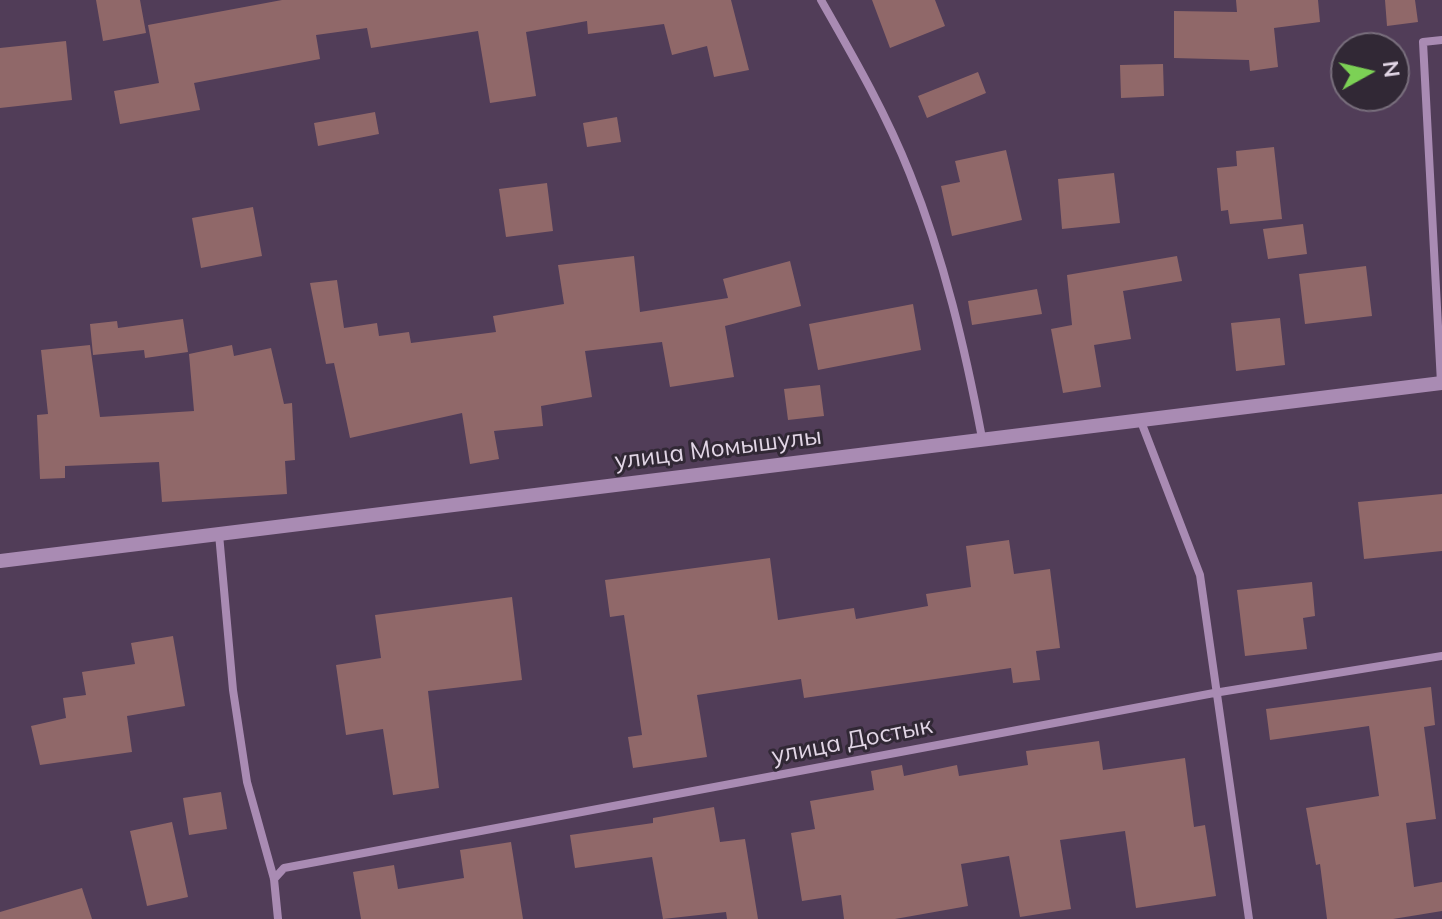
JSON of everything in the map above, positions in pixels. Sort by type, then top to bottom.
[{"type":"street","points":[[821,0],[866,80],[914,184],[937,248],[964,344],[982,438]]},
{"type":"street","points":[[1442,40],[1423,42],[1442,383]]},
{"type":"street","name":"улица Момышулы","points":[[0,561],[1442,383]]},
{"type":"street","points":[[1140,419],[1200,575],[1214,693],[1249,919]]},
{"type":"street","points":[[219,534],[233,690],[247,782],[274,879],[278,919]]},
{"type":"street","name":"улица Достык","points":[[274,879],[284,868],[1214,693],[1442,656]]},
{"type":"building","points":[[96,0],[140,0],[146,33],[103,41]]},
{"type":"building","points":[[282,0],[731,0],[749,70],[714,77],[707,46],[672,55],[664,24],[588,34],[587,21],[526,32],[536,96],[490,103],[478,31],[371,48],[367,28],[316,35],[320,59],[194,83],[200,110],[120,124],[114,91],[159,83],[148,25]]},
{"type":"building","points":[[872,0],[935,0],[945,26],[890,48]]},
{"type":"building","points":[[1236,0],[1318,0],[1320,22],[1274,28],[1278,67],[1250,71],[1249,60],[1174,58],[1174,11],[1237,12]]},
{"type":"building","points":[[1385,0],[1415,0],[1418,22],[1387,26]]},
{"type":"building","points":[[66,41],[72,100],[0,108],[0,48]]},
{"type":"building","points":[[1163,64],[1164,96],[1121,98],[1120,65]]},
{"type":"building","points":[[978,72],[986,93],[927,118],[918,96]]},
{"type":"building","points":[[375,112],[379,134],[318,146],[314,123]]},
{"type":"building","points":[[617,117],[621,142],[587,147],[583,123]]},
{"type":"building","points":[[1274,147],[1282,219],[1230,224],[1228,210],[1221,211],[1217,168],[1237,166],[1236,151]]},
{"type":"building","points":[[1006,150],[1022,220],[952,236],[941,186],[960,182],[955,161]]},
{"type":"building","points":[[1114,173],[1120,223],[1062,229],[1058,179]]},
{"type":"building","points":[[547,183],[553,231],[506,237],[499,189]]},
{"type":"building","points":[[253,207],[262,256],[201,268],[192,218]]},
{"type":"building","points":[[1303,224],[1307,254],[1268,259],[1263,229]]},
{"type":"building","points":[[634,256],[640,312],[728,298],[723,279],[790,261],[801,306],[725,326],[734,377],[670,387],[662,342],[585,351],[592,397],[541,406],[543,426],[494,431],[499,459],[470,464],[462,413],[350,438],[334,363],[326,364],[310,283],[337,280],[344,328],[377,323],[379,336],[409,332],[411,343],[496,332],[493,316],[564,304],[558,265]]},
{"type":"building","points":[[1177,256],[1182,281],[1123,291],[1131,339],[1094,345],[1101,387],[1063,393],[1051,329],[1072,325],[1067,275]]},
{"type":"building","points":[[1366,266],[1372,316],[1305,324],[1299,274]]},
{"type":"building","points":[[1037,289],[1042,314],[972,325],[968,301]]},
{"type":"building","points":[[913,304],[921,350],[818,370],[809,324]]},
{"type":"building","points":[[1280,318],[1285,365],[1236,371],[1231,323]]},
{"type":"building","points":[[183,319],[188,352],[145,358],[144,350],[93,355],[90,324],[117,321],[118,328]]},
{"type":"building","points":[[90,345],[100,417],[194,411],[189,354],[232,345],[234,356],[271,348],[284,404],[292,403],[295,460],[285,461],[287,494],[162,502],[159,462],[65,466],[65,478],[40,479],[37,415],[48,414],[41,350]]},
{"type":"building","points":[[820,385],[824,416],[788,420],[784,389]]},
{"type":"building","points":[[1442,494],[1442,551],[1364,559],[1358,502]]},
{"type":"building","points":[[1009,540],[1014,574],[1050,569],[1060,648],[1036,651],[1040,680],[1013,683],[1011,668],[804,698],[801,679],[697,695],[707,757],[633,768],[628,737],[642,735],[624,615],[610,617],[605,580],[770,558],[778,620],[854,608],[856,619],[928,606],[926,594],[971,587],[966,546]]},
{"type":"building","points":[[1312,582],[1315,616],[1303,618],[1307,649],[1245,656],[1237,590]]},
{"type":"building","points":[[512,597],[522,680],[428,691],[439,788],[393,795],[383,729],[346,735],[336,665],[381,658],[375,615]]},
{"type":"building","points":[[173,636],[185,706],[127,716],[132,752],[40,765],[31,726],[66,718],[63,698],[86,695],[82,672],[135,664],[131,643]]},
{"type":"building","points":[[1431,687],[1435,725],[1424,727],[1436,819],[1406,823],[1414,887],[1442,882],[1442,911],[1393,919],[1327,919],[1320,864],[1316,865],[1306,808],[1379,796],[1369,726],[1270,740],[1266,709]]},
{"type":"building","points":[[1099,741],[1103,770],[1185,758],[1194,827],[1205,825],[1216,896],[1136,908],[1125,831],[1060,840],[1071,909],[1020,917],[1009,856],[961,864],[968,906],[895,919],[844,919],[841,895],[802,901],[791,833],[815,829],[810,801],[874,790],[871,771],[902,765],[904,776],[957,765],[959,776],[1028,765],[1026,751]]},
{"type":"building","points":[[221,792],[227,829],[189,835],[183,798]]},
{"type":"building","points":[[714,807],[720,842],[745,839],[758,919],[727,919],[726,912],[663,919],[652,857],[575,868],[570,835],[653,823],[653,818]]},
{"type":"building","points":[[172,822],[188,897],[147,906],[130,831]]},
{"type":"building","points":[[511,842],[523,919],[361,919],[353,872],[394,865],[398,889],[464,878],[460,850]]},
{"type":"building","points":[[82,888],[92,919],[0,919],[0,912]]}]
